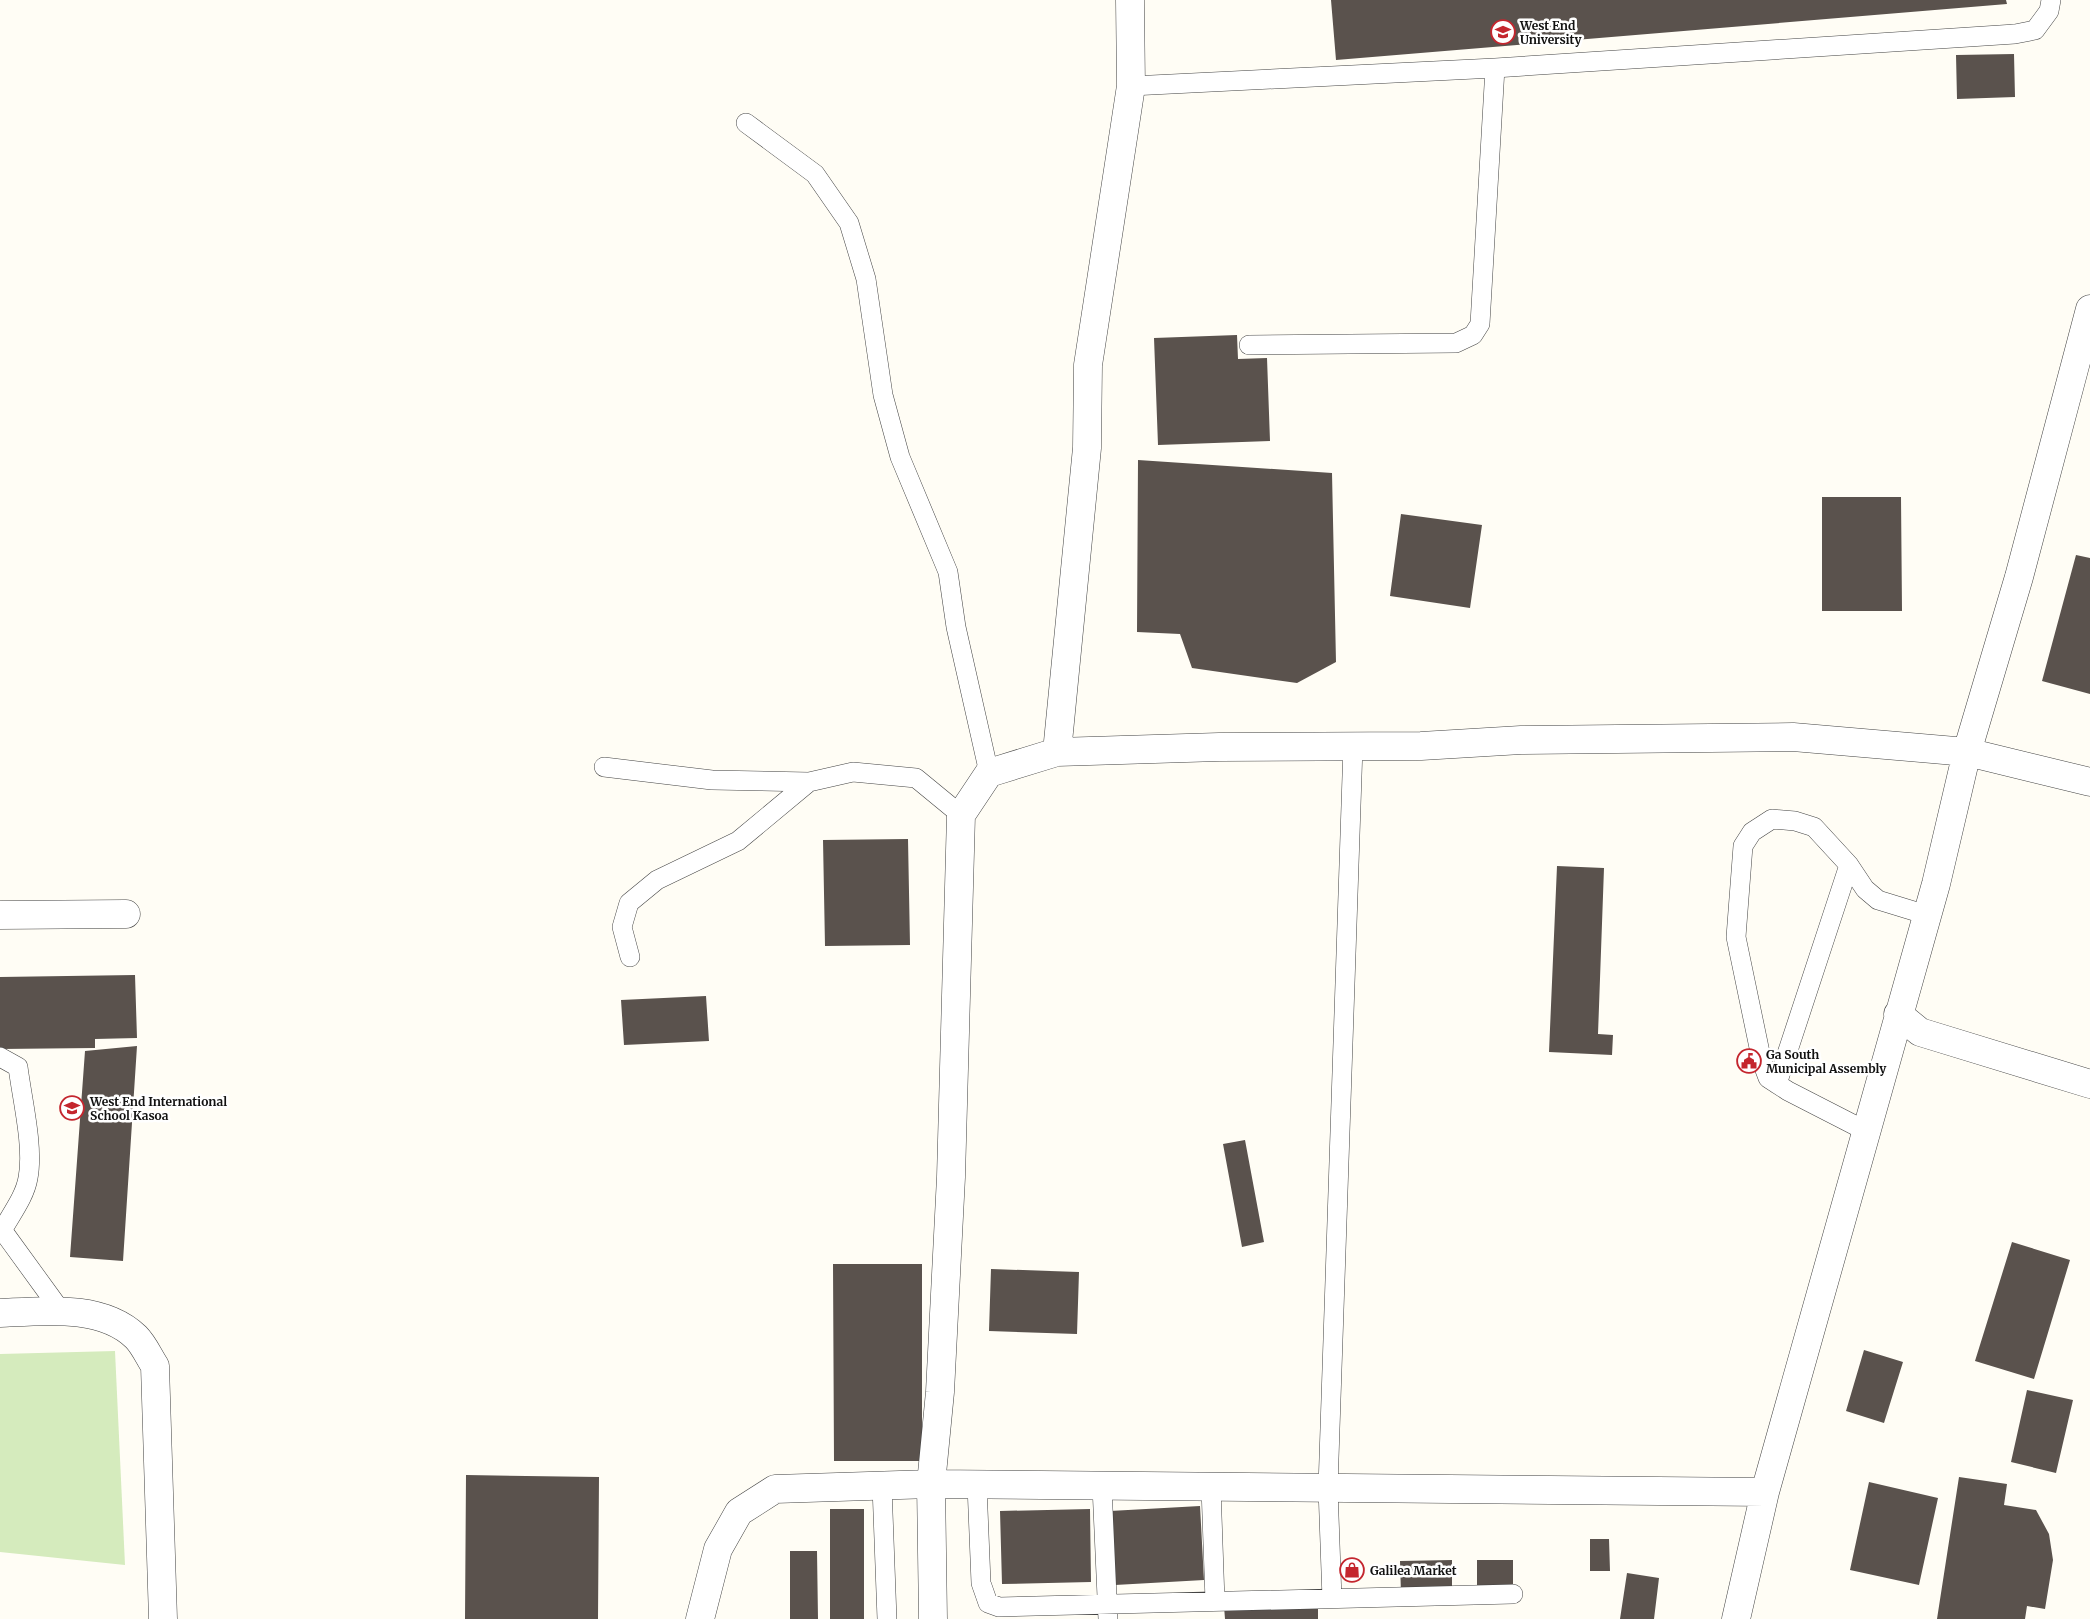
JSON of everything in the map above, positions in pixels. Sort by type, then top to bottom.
[{"type":"street","points":[[1057,752],[1087,448],[1088,365],[1131,86],[1130,0]]},
{"type":"street","points":[[1736,1619],[1765,1492],[1927,915],[1967,752],[2019,577],[2090,309]]},
{"type":"street","points":[[932,1619],[931,1484],[940,1392],[951,1177],[961,815],[989,773],[1057,752],[1421,746],[1521,740],[1793,737],[1967,752],[2090,782]]},
{"type":"street","points":[[0,915],[126,914]]},
{"type":"street","points":[[1898,1014],[1920,1032],[2090,1084]]},
{"type":"street","points":[[0,1313],[61,1311],[112,1320],[137,1338],[155,1366],[163,1619]]},
{"type":"street","points":[[700,1619],[718,1549],[739,1512],[774,1490],[931,1484],[1765,1492]]},
{"type":"lane","points":[[1131,86],[1495,68],[2015,34],[2035,30],[2049,11],[2051,0]]},
{"type":"lane","points":[[1249,345],[1456,343],[1473,335],[1480,324],[1495,68]]},
{"type":"lane","points":[[746,122],[815,174],[849,222],[866,280],[883,395],[900,457],[948,572],[956,627],[989,773]]},
{"type":"lane","points":[[1332,1599],[1328,1488],[1353,746]]},
{"type":"lane","points":[[604,767],[712,780],[809,782],[853,772],[916,778],[961,815]]},
{"type":"lane","points":[[630,957],[622,928],[629,904],[657,880],[738,841],[809,782]]},
{"type":"lane","points":[[1866,1130],[1768,1078],[1762,1062],[1736,937],[1742,846],[1752,832],[1772,819],[1795,821],[1814,827],[1849,865],[1865,889],[1878,900],[1927,915]]},
{"type":"lane","points":[[1777,1084],[1849,865]]},
{"type":"lane","points":[[0,1057],[18,1067],[30,1157],[28,1178],[22,1195],[2,1228],[61,1311]]},
{"type":"lane","points":[[976,1485],[982,1583],[988,1603],[999,1607],[1107,1612],[1216,1601],[1513,1594]]},
{"type":"lane","points":[[882,1486],[887,1619]]},
{"type":"lane","points":[[1102,1486],[1107,1612]]},
{"type":"lane","points":[[1211,1487],[1216,1601]]},
{"type":"green space","points":[[115,1351],[125,1565],[0,1552],[0,1354]]},
{"type":"building","name":"West End University","points":[[1331,0],[2006,0],[2007,4],[1336,60]]},
{"type":"building","points":[[2014,54],[2015,97],[1957,99],[1956,55]]},
{"type":"building","points":[[1237,335],[1238,359],[1267,358],[1270,441],[1158,445],[1154,338]]},
{"type":"building","points":[[1138,460],[1332,473],[1336,662],[1297,683],[1192,668],[1180,634],[1137,632]]},
{"type":"building","points":[[1822,497],[1901,497],[1902,611],[1822,611]]},
{"type":"building","points":[[1401,514],[1482,525],[1470,608],[1390,596]]},
{"type":"building","points":[[2076,555],[2090,558],[2090,694],[2042,681]]},
{"type":"building","points":[[908,839],[910,945],[825,946],[823,840]]},
{"type":"building","points":[[1557,866],[1604,868],[1598,1034],[1613,1035],[1612,1055],[1549,1052]]},
{"type":"building","points":[[135,975],[137,1038],[95,1039],[95,1048],[0,1049],[0,977]]},
{"type":"building","points":[[706,996],[709,1041],[624,1045],[621,1000]]},
{"type":"building","points":[[137,1046],[123,1261],[70,1257],[85,1051]]},
{"type":"building","points":[[1245,1140],[1264,1242],[1242,1247],[1223,1144]]},
{"type":"building","points":[[2012,1242],[2070,1260],[2034,1379],[1975,1361]]},
{"type":"building","points":[[833,1264],[922,1264],[922,1461],[834,1461]]},
{"type":"building","points":[[991,1269],[1079,1272],[1077,1334],[989,1331]]},
{"type":"building","points":[[1864,1350],[1903,1362],[1884,1423],[1846,1411]]},
{"type":"building","points":[[2027,1390],[2073,1400],[2056,1473],[2011,1462]]},
{"type":"building","points":[[466,1475],[599,1477],[598,1619],[465,1619]]},
{"type":"building","points":[[1959,1477],[2007,1484],[2004,1505],[2036,1510],[2049,1534],[2053,1560],[2045,1609],[2027,1606],[2025,1619],[1937,1619]]},
{"type":"building","points":[[1869,1482],[1938,1498],[1919,1585],[1850,1570]]},
{"type":"building","points":[[1200,1506],[1204,1580],[1115,1585],[1110,1511]]},
{"type":"building","points":[[830,1509],[864,1509],[864,1619],[830,1619]]},
{"type":"building","points":[[1090,1509],[1091,1582],[1002,1584],[1000,1511]]},
{"type":"building","points":[[1590,1539],[1609,1539],[1610,1571],[1590,1571]]},
{"type":"building","points":[[790,1551],[817,1551],[818,1619],[790,1619]]},
{"type":"building","points":[[1452,1560],[1452,1594],[1401,1594],[1400,1561]]},
{"type":"building","points":[[1477,1560],[1513,1560],[1513,1585],[1477,1586]]},
{"type":"building","points":[[1627,1573],[1659,1578],[1654,1619],[1620,1619]]},
{"type":"building","points":[[1224,1606],[1318,1606],[1318,1619],[1225,1619]]},
{"type":"place","name":"West End University","points":[[1503,32]]},
{"type":"place","name":"Ga South Municipal Assembly","points":[[1749,1061]]},
{"type":"place","name":"West End International School Kasoa","points":[[72,1108]]},
{"type":"place","name":"Galilea Market","points":[[1352,1570]]}]
